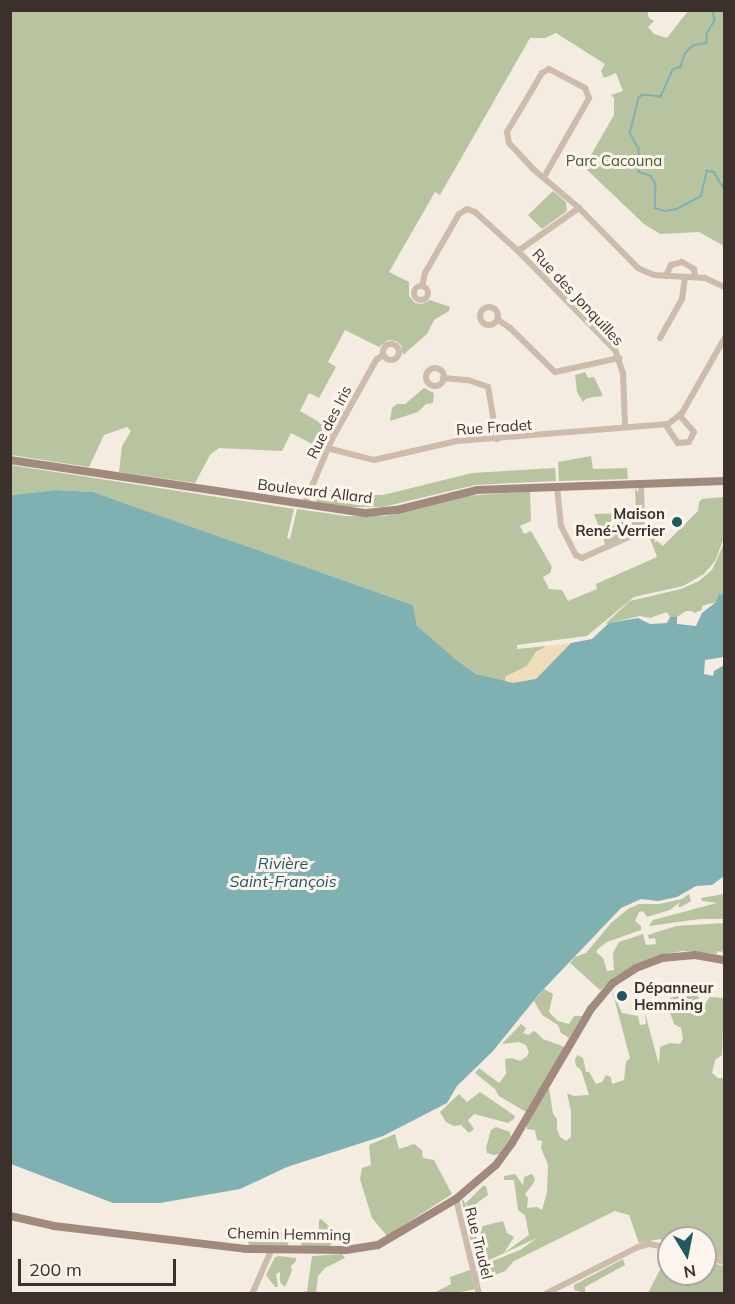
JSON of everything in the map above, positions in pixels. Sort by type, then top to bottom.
[{"type":"street","points":[[544,177],[589,98],[585,88],[552,69],[542,73],[506,135],[511,147],[544,177],[579,208],[635,265],[650,274],[710,279],[724,287]]},
{"type":"street","points":[[518,251],[579,208]]},
{"type":"street","name":"Rue des Jonquilles","points":[[422,286],[424,276],[459,214],[467,209],[475,212],[518,251],[608,342],[619,358],[623,373],[625,426]]},
{"type":"street","points":[[666,276],[670,264],[682,262],[693,269],[695,277]]},
{"type":"street","points":[[660,338],[682,299],[685,277]]},
{"type":"street","points":[[497,319],[510,328],[555,372],[619,358]]},
{"type":"street","points":[[665,424],[676,441],[682,444],[694,437],[693,429],[680,416],[721,350],[724,339]]},
{"type":"street","name":"Rue des Iris","points":[[304,506],[327,448],[374,362],[383,355]]},
{"type":"street","points":[[443,378],[471,380],[489,388],[497,439]]},
{"type":"street","name":"Rue Fradet","points":[[327,448],[374,460],[453,442],[665,424],[680,416]]},
{"type":"street","name":"Boulevard Allard","points":[[10,460],[304,506],[373,513],[397,510],[477,490],[724,481]]},
{"type":"street","points":[[557,486],[561,526],[576,555],[582,558],[642,531],[641,483]]},
{"type":"street","name":"Chemin Hemming","points":[[10,1216],[97,1232],[271,1251],[346,1250],[372,1247],[392,1239],[456,1199],[485,1175],[507,1151],[591,1009],[614,983],[639,966],[662,958],[695,955],[724,960]]},
{"type":"street","name":"Rue Trudel","points":[[456,1199],[479,1293]]},
{"type":"street","points":[[545,1293],[638,1247],[650,1244],[657,1245]]},
{"type":"street","points":[[252,1293],[271,1251]]},
{"type":"green space","name":"Parc Cacouna","points":[[647,10],[649,18],[654,21],[648,27],[654,34],[667,38],[688,11],[724,11],[724,246],[699,232],[660,234],[644,224],[584,167],[614,115],[614,98],[611,95],[623,91],[616,73],[604,78],[601,71],[605,64],[556,33],[545,38],[530,38],[440,195],[435,192],[389,272],[409,282],[409,296],[415,303],[422,304],[430,300],[450,307],[449,311],[434,320],[427,334],[403,355],[401,345],[396,341],[388,340],[379,347],[345,330],[328,362],[336,367],[319,398],[309,393],[300,411],[333,430],[322,449],[291,433],[282,451],[219,448],[210,455],[195,483],[119,472],[122,446],[131,431],[127,427],[104,435],[89,467],[11,455],[10,11]]},
{"type":"green space","points":[[553,191],[566,202],[567,211],[542,229],[528,215]]},
{"type":"green space","points":[[585,372],[588,378],[594,377],[603,396],[587,398],[583,402],[577,392],[575,375]]},
{"type":"green space","points":[[424,388],[434,393],[433,403],[426,404],[418,412],[390,421],[392,408],[397,404],[405,404]]},
{"type":"green space","points":[[591,456],[593,469],[627,468],[628,479],[559,481],[558,462]]},
{"type":"green space","points":[[10,465],[294,509],[287,538],[290,539],[297,509],[346,516],[385,516],[467,496],[530,491],[531,521],[520,526],[524,534],[531,531],[552,567],[550,573],[543,577],[549,589],[562,590],[568,601],[597,589],[596,584],[657,557],[648,534],[655,539],[654,542],[657,541],[663,546],[698,511],[699,502],[702,499],[724,497],[724,538],[715,561],[704,574],[683,586],[634,597],[587,636],[517,645],[517,649],[547,646],[536,652],[527,666],[505,677],[506,682],[476,674],[438,646],[417,626],[413,605],[93,492],[56,490],[11,495]]},
{"type":"green space","points":[[555,468],[556,481],[475,485],[383,507],[347,507],[318,503],[313,496],[316,488],[356,495],[383,495],[472,473]]},
{"type":"green space","points":[[635,488],[639,494],[640,528],[606,546],[594,514],[636,513]]},
{"type":"green space","points":[[724,543],[724,595],[719,593],[716,602],[702,606],[702,610],[694,613],[686,611],[677,617],[670,617],[667,612],[650,618],[640,616],[605,624],[630,601],[681,589],[699,581],[712,570]]},
{"type":"green space","points":[[689,894],[691,901],[681,907],[678,907],[680,902],[670,910],[647,917],[643,911],[639,912],[635,921],[641,926],[641,930],[607,942],[596,952],[603,958],[607,971],[614,970],[613,953],[619,942],[643,934],[646,945],[656,944],[655,938],[649,939],[648,935],[676,926],[724,923],[722,952],[717,951],[717,954],[682,951],[653,957],[629,968],[600,990],[570,963],[575,957],[586,953],[611,923],[628,909],[639,904],[659,904],[682,899]]},
{"type":"green space","points":[[724,894],[724,919],[700,919],[649,926],[653,920],[717,903],[702,901],[701,898]]},
{"type":"green space","points":[[544,989],[553,994],[549,1012],[558,1021],[569,1024],[574,1016],[582,1016],[569,1038],[561,1033],[558,1025],[542,1015],[534,1001]]},
{"type":"green space","points":[[612,990],[622,1013],[638,1016],[640,1025],[646,1024],[645,1013],[659,1065],[660,1047],[670,1043],[680,1044],[683,1039],[681,1028],[674,1024],[667,1004],[670,998],[682,995],[687,990],[697,994],[700,1001],[705,1004],[710,997],[724,998],[722,1055],[715,1060],[712,1073],[718,1078],[724,1078],[724,1259],[717,1257],[717,1226],[657,1226],[657,1240],[639,1243],[629,1215],[615,1211],[514,1261],[505,1271],[479,1281],[477,1272],[480,1266],[520,1250],[537,1238],[476,1266],[463,1199],[465,1204],[483,1186],[486,1186],[488,1195],[477,1205],[479,1228],[481,1231],[483,1226],[503,1221],[507,1233],[514,1237],[504,1253],[529,1235],[525,1215],[518,1210],[514,1180],[504,1180],[504,1176],[515,1174],[523,1185],[524,1177],[532,1174],[535,1179],[525,1194],[528,1198],[527,1208],[537,1207],[542,1210],[547,1192],[548,1165],[541,1148],[542,1141],[537,1140],[535,1130],[527,1129],[527,1125],[549,1088],[553,1114],[557,1119],[557,1129],[560,1137],[566,1141],[571,1137],[571,1111],[567,1093],[574,1096],[589,1095],[581,1070],[576,1066],[577,1055],[583,1058],[586,1072],[589,1072],[596,1084],[602,1082],[606,1075],[611,1077],[612,1084],[624,1080],[626,1062],[630,1058]]},
{"type":"green space","points":[[521,1024],[526,1028],[523,1033],[529,1035],[533,1031],[536,1032],[543,1039],[565,1047],[526,1112],[499,1096],[495,1089],[475,1073],[479,1068],[499,1083],[506,1074],[505,1059],[512,1058],[520,1061],[526,1057],[529,1053],[526,1045],[519,1042],[502,1044]]},
{"type":"green space","points":[[480,1092],[515,1116],[514,1119],[508,1123],[474,1114],[468,1120],[474,1129],[469,1133],[461,1125],[454,1126],[446,1122],[440,1112],[459,1094],[467,1102]]},
{"type":"green space","points":[[496,1127],[510,1132],[511,1137],[499,1154],[494,1155],[487,1153],[486,1148],[491,1130]]},
{"type":"green space","points":[[395,1134],[399,1149],[414,1144],[422,1150],[423,1158],[434,1160],[452,1194],[387,1236],[372,1218],[360,1179],[362,1168],[371,1165],[369,1145]]},
{"type":"green space","points":[[321,1219],[331,1228],[334,1242],[329,1246],[302,1247],[299,1235],[319,1233],[319,1220]]},
{"type":"green space","points":[[257,1228],[287,1233],[288,1246],[249,1246],[247,1236]]},
{"type":"green space","points":[[342,1254],[345,1258],[325,1268],[318,1276],[316,1293],[298,1293],[307,1291],[312,1256]]},
{"type":"green space","points":[[275,1257],[296,1258],[291,1266],[292,1271],[285,1287],[280,1282],[280,1272],[276,1274],[278,1287],[275,1287],[266,1275]]},
{"type":"green space","points":[[623,1259],[625,1265],[585,1287],[585,1293],[574,1290],[574,1285]]},
{"type":"green space","points":[[717,1264],[724,1266],[724,1293],[648,1293],[657,1275],[657,1286],[717,1286]]},
{"type":"green space","points":[[470,1270],[475,1289],[432,1294],[451,1284],[450,1277]]},
{"type":"sand","points":[[571,643],[536,679],[518,684],[506,682],[505,677],[527,666],[536,652],[547,646]]},
{"type":"water","name":"Rivière Saint-François","points":[[56,490],[93,492],[413,605],[417,626],[454,658],[476,674],[513,683],[536,679],[571,643],[592,639],[609,623],[638,618],[650,624],[667,623],[670,617],[677,617],[677,624],[696,626],[702,613],[716,602],[719,593],[724,595],[724,657],[705,660],[704,674],[713,676],[714,671],[724,665],[724,876],[712,885],[696,886],[677,897],[658,901],[641,899],[621,908],[540,993],[493,1051],[457,1086],[447,1103],[383,1136],[287,1167],[240,1189],[160,1203],[113,1203],[11,1164],[11,495]]},
{"type":"waterway","points":[[713,10],[715,21],[707,34],[707,43],[693,46],[685,54],[681,67],[673,70],[661,97],[643,95],[639,98],[630,133],[639,149],[639,172],[651,176],[656,184],[655,208],[665,211],[677,209],[701,196],[707,171],[714,172],[724,188]]},
{"type":"place","name":"Maison René-Verrier","points":[[677,522]]},
{"type":"place","name":"Dépanneur Hemming","points":[[622,996]]}]
